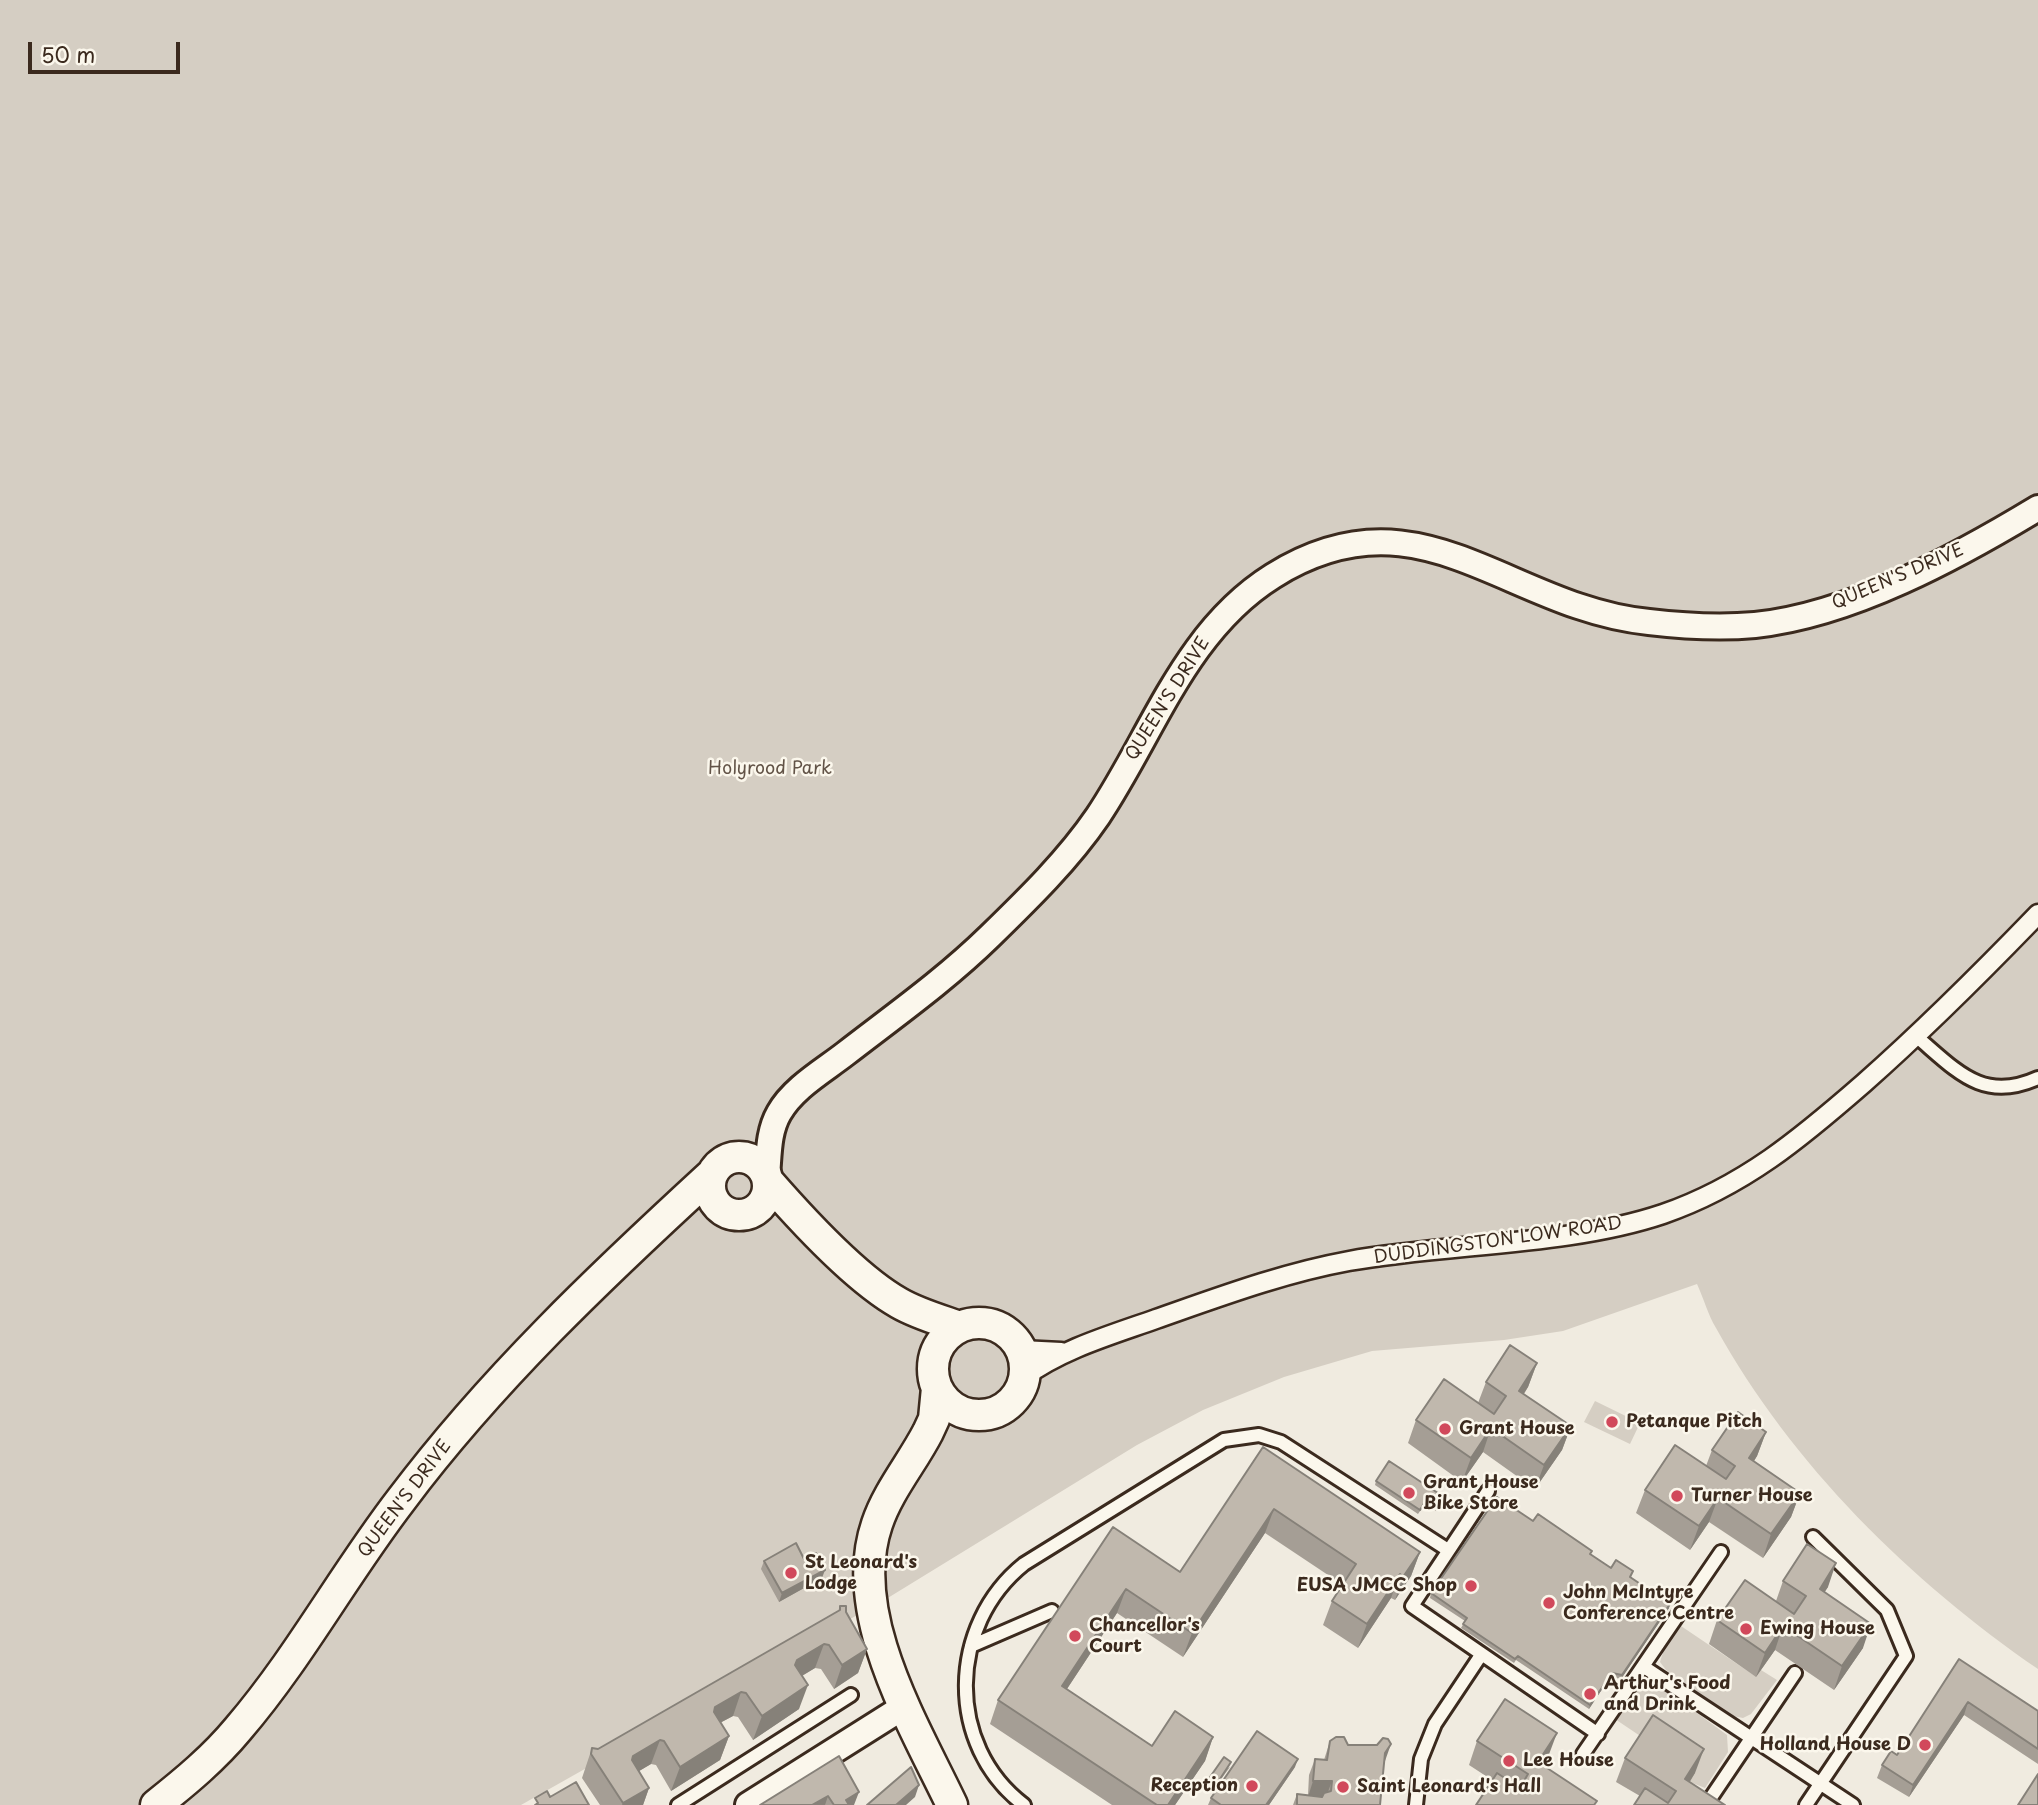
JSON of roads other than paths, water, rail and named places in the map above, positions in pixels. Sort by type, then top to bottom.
[{"type":"street","name":"QUEEN'S DRIVE","points":[[765,1188],[772,1127],[789,1099],[930,988],[1031,896],[1098,816],[1184,667],[1206,637],[1243,599],[1272,576],[1304,559],[1337,548],[1371,542],[1405,542],[1470,559],[1526,587],[1588,612],[1649,622],[1755,625],[1813,612],[1877,591],[1961,551],[2038,508]]},
{"type":"street","name":"DUDDINGSTON LOW ROAD","points":[[1071,1350],[1253,1285],[1349,1261],[1604,1228],[1662,1214],[1714,1193],[1768,1163],[1917,1037],[2038,914]]},
{"type":"street","name":"QUEEN'S DRIVE","points":[[156,1805],[200,1769],[238,1730],[401,1499],[452,1436],[544,1336],[723,1161],[740,1157],[756,1162],[765,1188],[799,1216],[852,1268],[900,1304],[911,1317],[935,1375],[954,1408],[980,1415]]},
{"type":"street","points":[[712,1174],[710,1191],[717,1206]]},
{"type":"street","points":[[673,1209],[695,1203],[717,1206],[738,1216],[765,1188]]},
{"type":"street","name":"QUEEN'S DRIVE","points":[[900,1304],[960,1327],[978,1323],[995,1326],[1010,1336],[1022,1364]]},
{"type":"street","points":[[952,1805],[905,1706],[873,1615],[869,1562],[881,1512],[918,1452],[934,1419],[935,1375],[945,1338],[960,1327]]},
{"type":"street","points":[[1022,1364],[1071,1350]]},
{"type":"street","points":[[1022,1364],[1071,1350]]},
{"type":"street","points":[[918,1452],[952,1424],[1005,1407],[1018,1394],[1022,1364]]},
{"type":"street","points":[[748,1805],[905,1706]]},
{"type":"lane","points":[[1917,1037],[1984,1087],[2003,1089],[2038,1078]]},
{"type":"lane","points":[[1024,1805],[992,1771],[973,1736],[967,1716],[964,1680],[971,1646],[999,1587],[1024,1564],[1224,1440],[1259,1435],[1282,1442],[1448,1550]]},
{"type":"lane","points":[[1488,1491],[1412,1606],[1598,1734]]},
{"type":"lane","points":[[1806,1805],[1906,1656],[1887,1610],[1813,1537]]},
{"type":"lane","points":[[1583,1754],[1721,1552]]},
{"type":"lane","points":[[971,1646],[1052,1611]]},
{"type":"lane","points":[[1416,1805],[1421,1759],[1435,1724],[1481,1655]]},
{"type":"lane","points":[[1644,1667],[1853,1805]]},
{"type":"lane","points":[[1706,1805],[1795,1673]]},
{"type":"lane","points":[[678,1805],[851,1695]]},
{"type":"place","name":"Petanque Pitch","points":[[1612,1422]]},
{"type":"place","name":"Grant House","points":[[1445,1429]]},
{"type":"place","name":"Grant House Bike Store","points":[[1409,1493]]},
{"type":"place","name":"Turner House","points":[[1677,1496]]},
{"type":"place","name":"St Leonard's Lodge","points":[[791,1573]]},
{"type":"place","name":"EUSA JMCC Shop","points":[[1471,1586]]},
{"type":"place","name":"John McIntyre Conference Centre","points":[[1549,1603]]},
{"type":"place","name":"Ewing House","points":[[1746,1629]]},
{"type":"place","name":"Chancellor's Court","points":[[1075,1636]]},
{"type":"place","name":"Arthur's Food and Drink","points":[[1590,1694]]},
{"type":"place","name":"Holland House D","points":[[1925,1745]]},
{"type":"place","name":"Lee House","points":[[1509,1761]]},
{"type":"place","name":"Reception","points":[[1252,1786]]},
{"type":"place","name":"Saint Leonard's Hall","points":[[1343,1787]]},
{"type":"park label","name":"Holyrood Park","points":[[770,769]]}]
